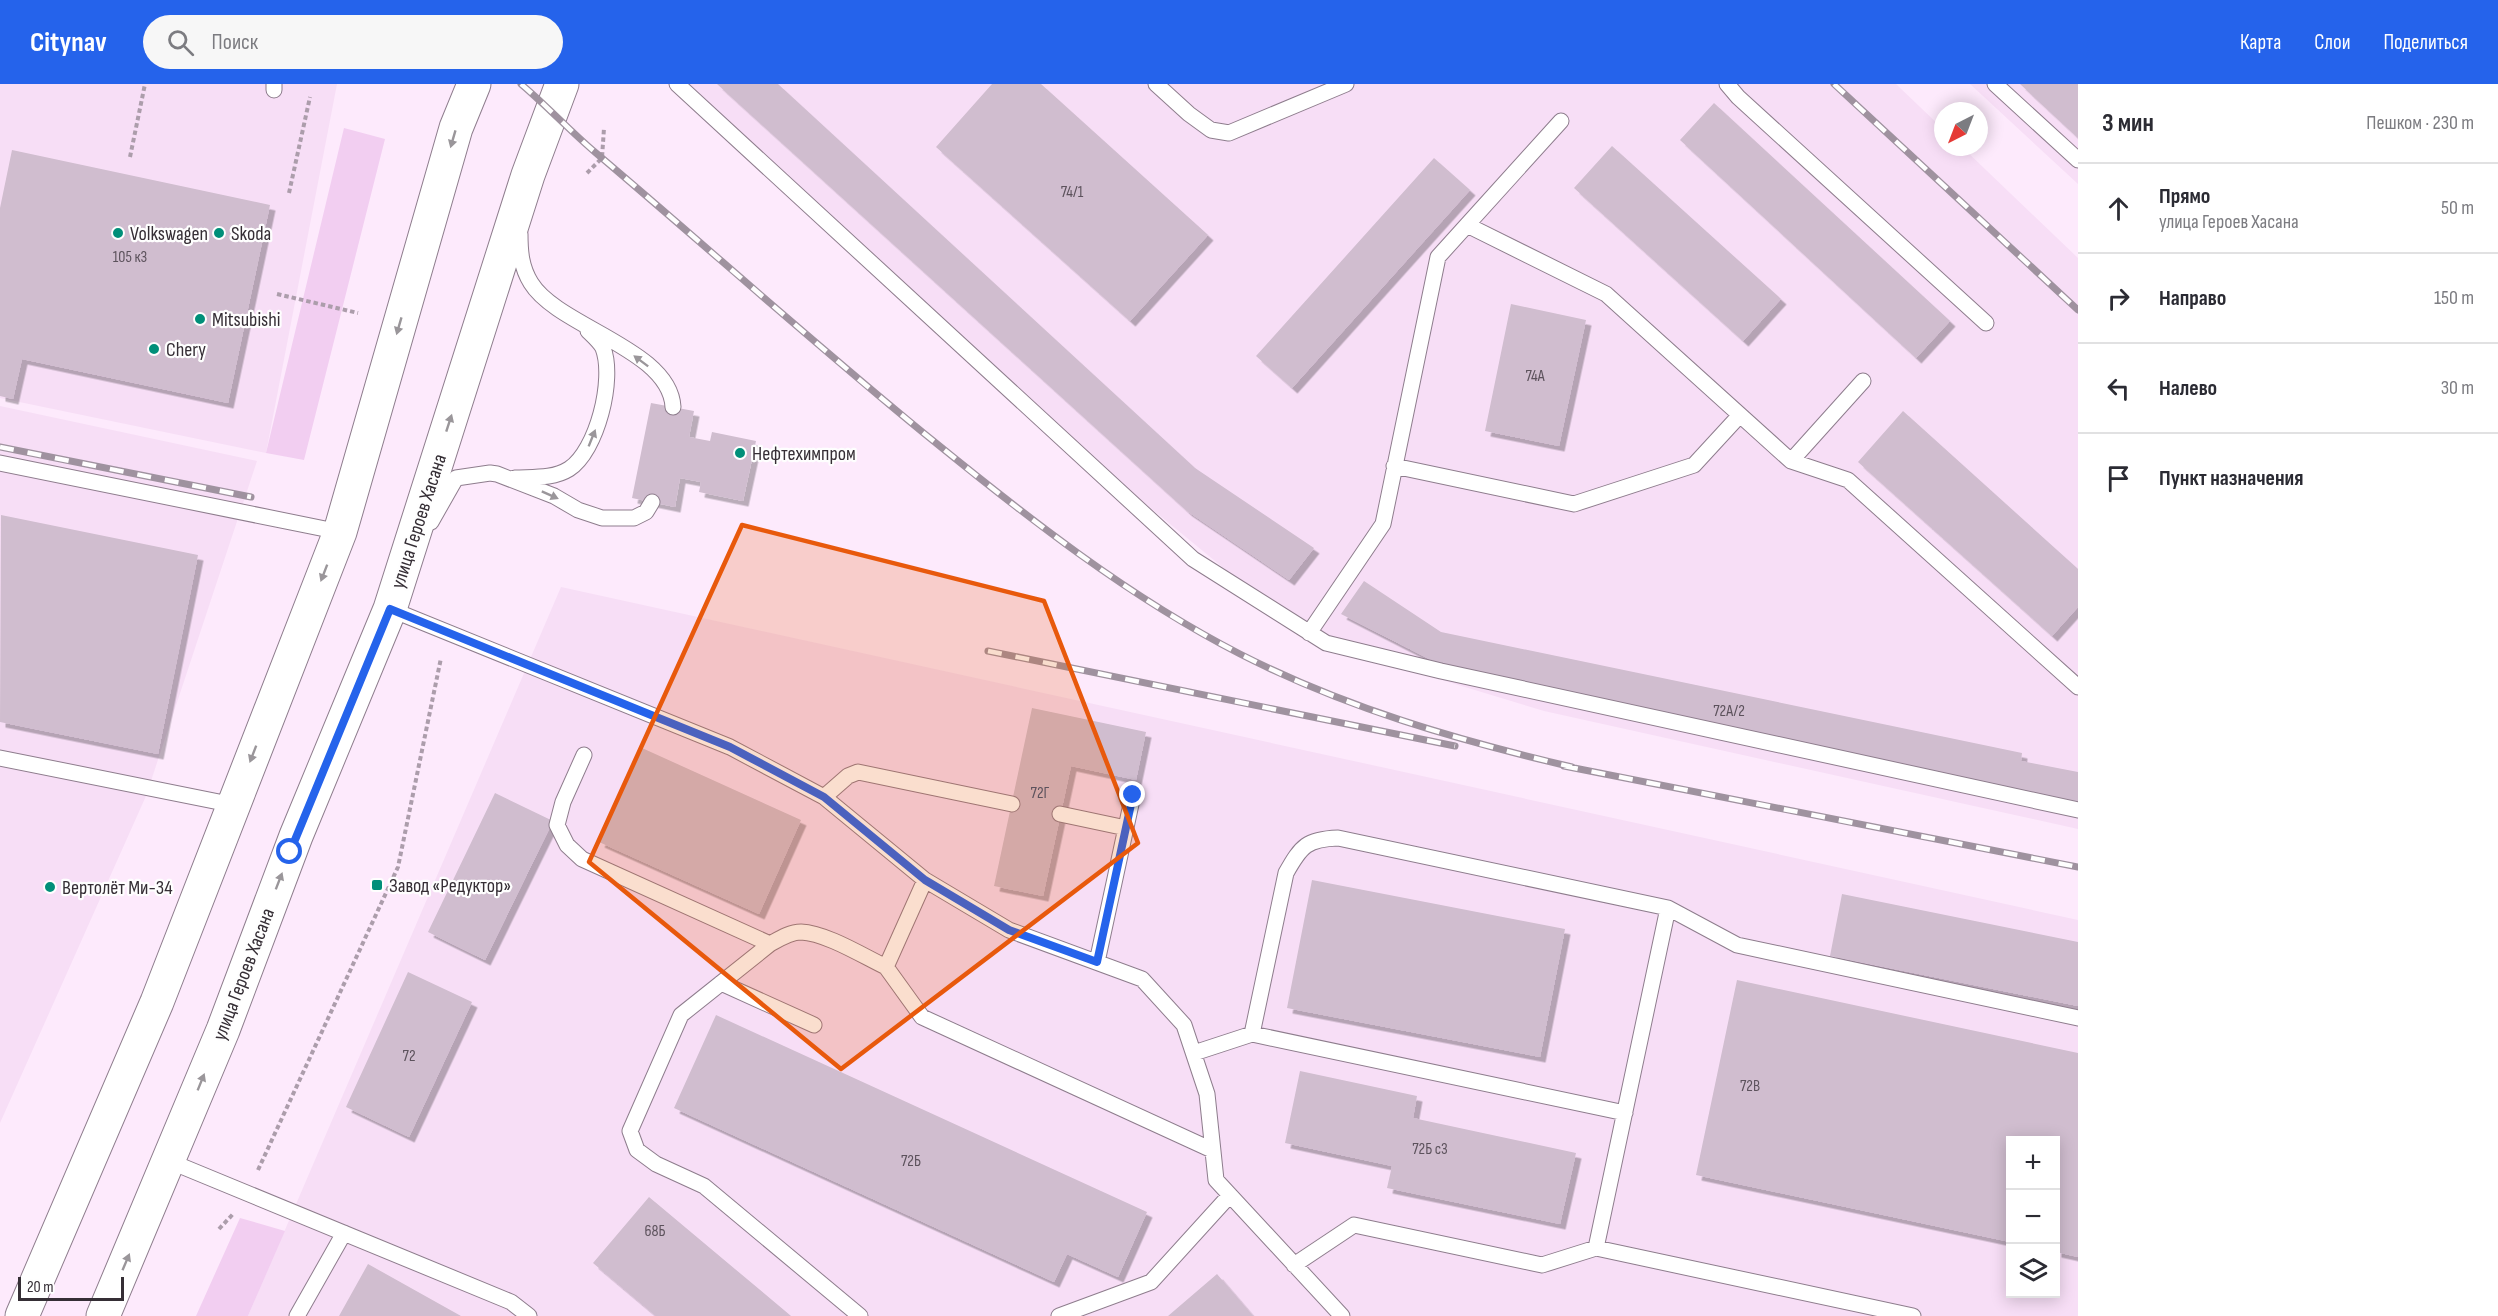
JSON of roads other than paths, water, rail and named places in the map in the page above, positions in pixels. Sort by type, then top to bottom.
[{"type":"main road","points":[[22,1316],[157,1002],[340,532],[456,128],[474,84]]},
{"type":"main road","name":"улица Героев Хасана","points":[[103,1316],[223,1030],[296,836],[390,609],[528,175],[562,84]]},
{"type":"lane","points":[[677,84],[1193,559],[1326,644],[2078,810]]},
{"type":"lane","points":[[1156,84],[1188,114],[1211,130],[1229,132],[1346,84]]},
{"type":"lane","points":[[1727,84],[1738,97],[1986,323]]},
{"type":"lane","points":[[1995,84],[2078,160]]},
{"type":"lane","points":[[1309,633],[1383,524],[1438,257],[1561,120]]},
{"type":"lane","points":[[528,175],[519,235],[522,264],[531,283],[546,301],[622,346],[657,373],[672,397],[673,407]]},
{"type":"lane","points":[[1467,225],[1605,294],[1791,461],[1848,480],[2078,687]]},
{"type":"lane","points":[[509,478],[548,477],[569,469],[582,457],[592,442],[604,396],[606,372],[603,348],[589,332],[556,306]]},
{"type":"lane","points":[[1791,461],[1863,381]]},
{"type":"lane","points":[[1394,466],[1574,504],[1694,465],[1740,415]]},
{"type":"lane","points":[[0,463],[340,532]]},
{"type":"lane","points":[[402,571],[456,478],[490,472],[554,496],[578,510],[602,518],[634,518],[646,512],[652,502]]},
{"type":"lane","points":[[390,609],[730,747],[824,797],[925,880],[1009,930],[1142,979],[1184,1025],[1207,1094],[1216,1180],[1342,1316]]},
{"type":"lane","points":[[584,755],[563,802],[557,825],[567,845],[582,859],[770,945]]},
{"type":"lane","points":[[0,758],[234,805]]},
{"type":"lane","points":[[824,797],[848,776],[858,772],[1012,804]]},
{"type":"lane","points":[[1097,962],[1133,795]]},
{"type":"lane","points":[[1060,814],[1126,828]]},
{"type":"lane","points":[[1252,1034],[1286,873],[1299,851],[1316,839],[1338,837],[1668,908],[1737,945],[2078,1018]]},
{"type":"lane","points":[[886,967],[925,880]]},
{"type":"lane","points":[[1596,1248],[1668,908]]},
{"type":"lane","points":[[860,1316],[704,1186],[656,1164],[637,1150],[630,1131],[681,1015],[770,945],[785,936],[801,932],[820,936],[886,967],[922,1017],[1212,1150]]},
{"type":"lane","points":[[721,983],[814,1025]]},
{"type":"lane","points":[[1194,1053],[1252,1034],[1625,1113]]},
{"type":"lane","points":[[169,1161],[511,1302],[529,1316]]},
{"type":"lane","points":[[1059,1316],[1151,1282],[1230,1195]]},
{"type":"lane","points":[[1294,1264],[1354,1225],[1542,1265],[1596,1248],[1913,1316]]},
{"type":"lane","points":[[297,1316],[344,1233]]},
{"type":"railway","points":[[521,84],[596,153],[931,439],[1042,527],[1119,582],[1199,632],[1240,654],[1320,691],[1444,734],[1572,767]]},
{"type":"railway","points":[[1834,84],[2078,310]]},
{"type":"railway","points":[[0,447],[251,497]]},
{"type":"railway","points":[[988,651],[1455,746]]},
{"type":"railway","points":[[1564,766],[2078,867]]},
{"type":"place","name":"Volkswagen","points":[[118,233]]},
{"type":"place","name":"Skoda","points":[[219,233]]},
{"type":"place","name":"Mitsubishi","points":[[200,319]]},
{"type":"place","name":"Chery","points":[[154,349]]},
{"type":"place","name":"Нефтехимпром","points":[[740,453]]},
{"type":"place","name":"Завод «Редуктор»","points":[[377,885]]},
{"type":"place","name":"Вертолёт Ми-34","points":[[50,887]]}]
